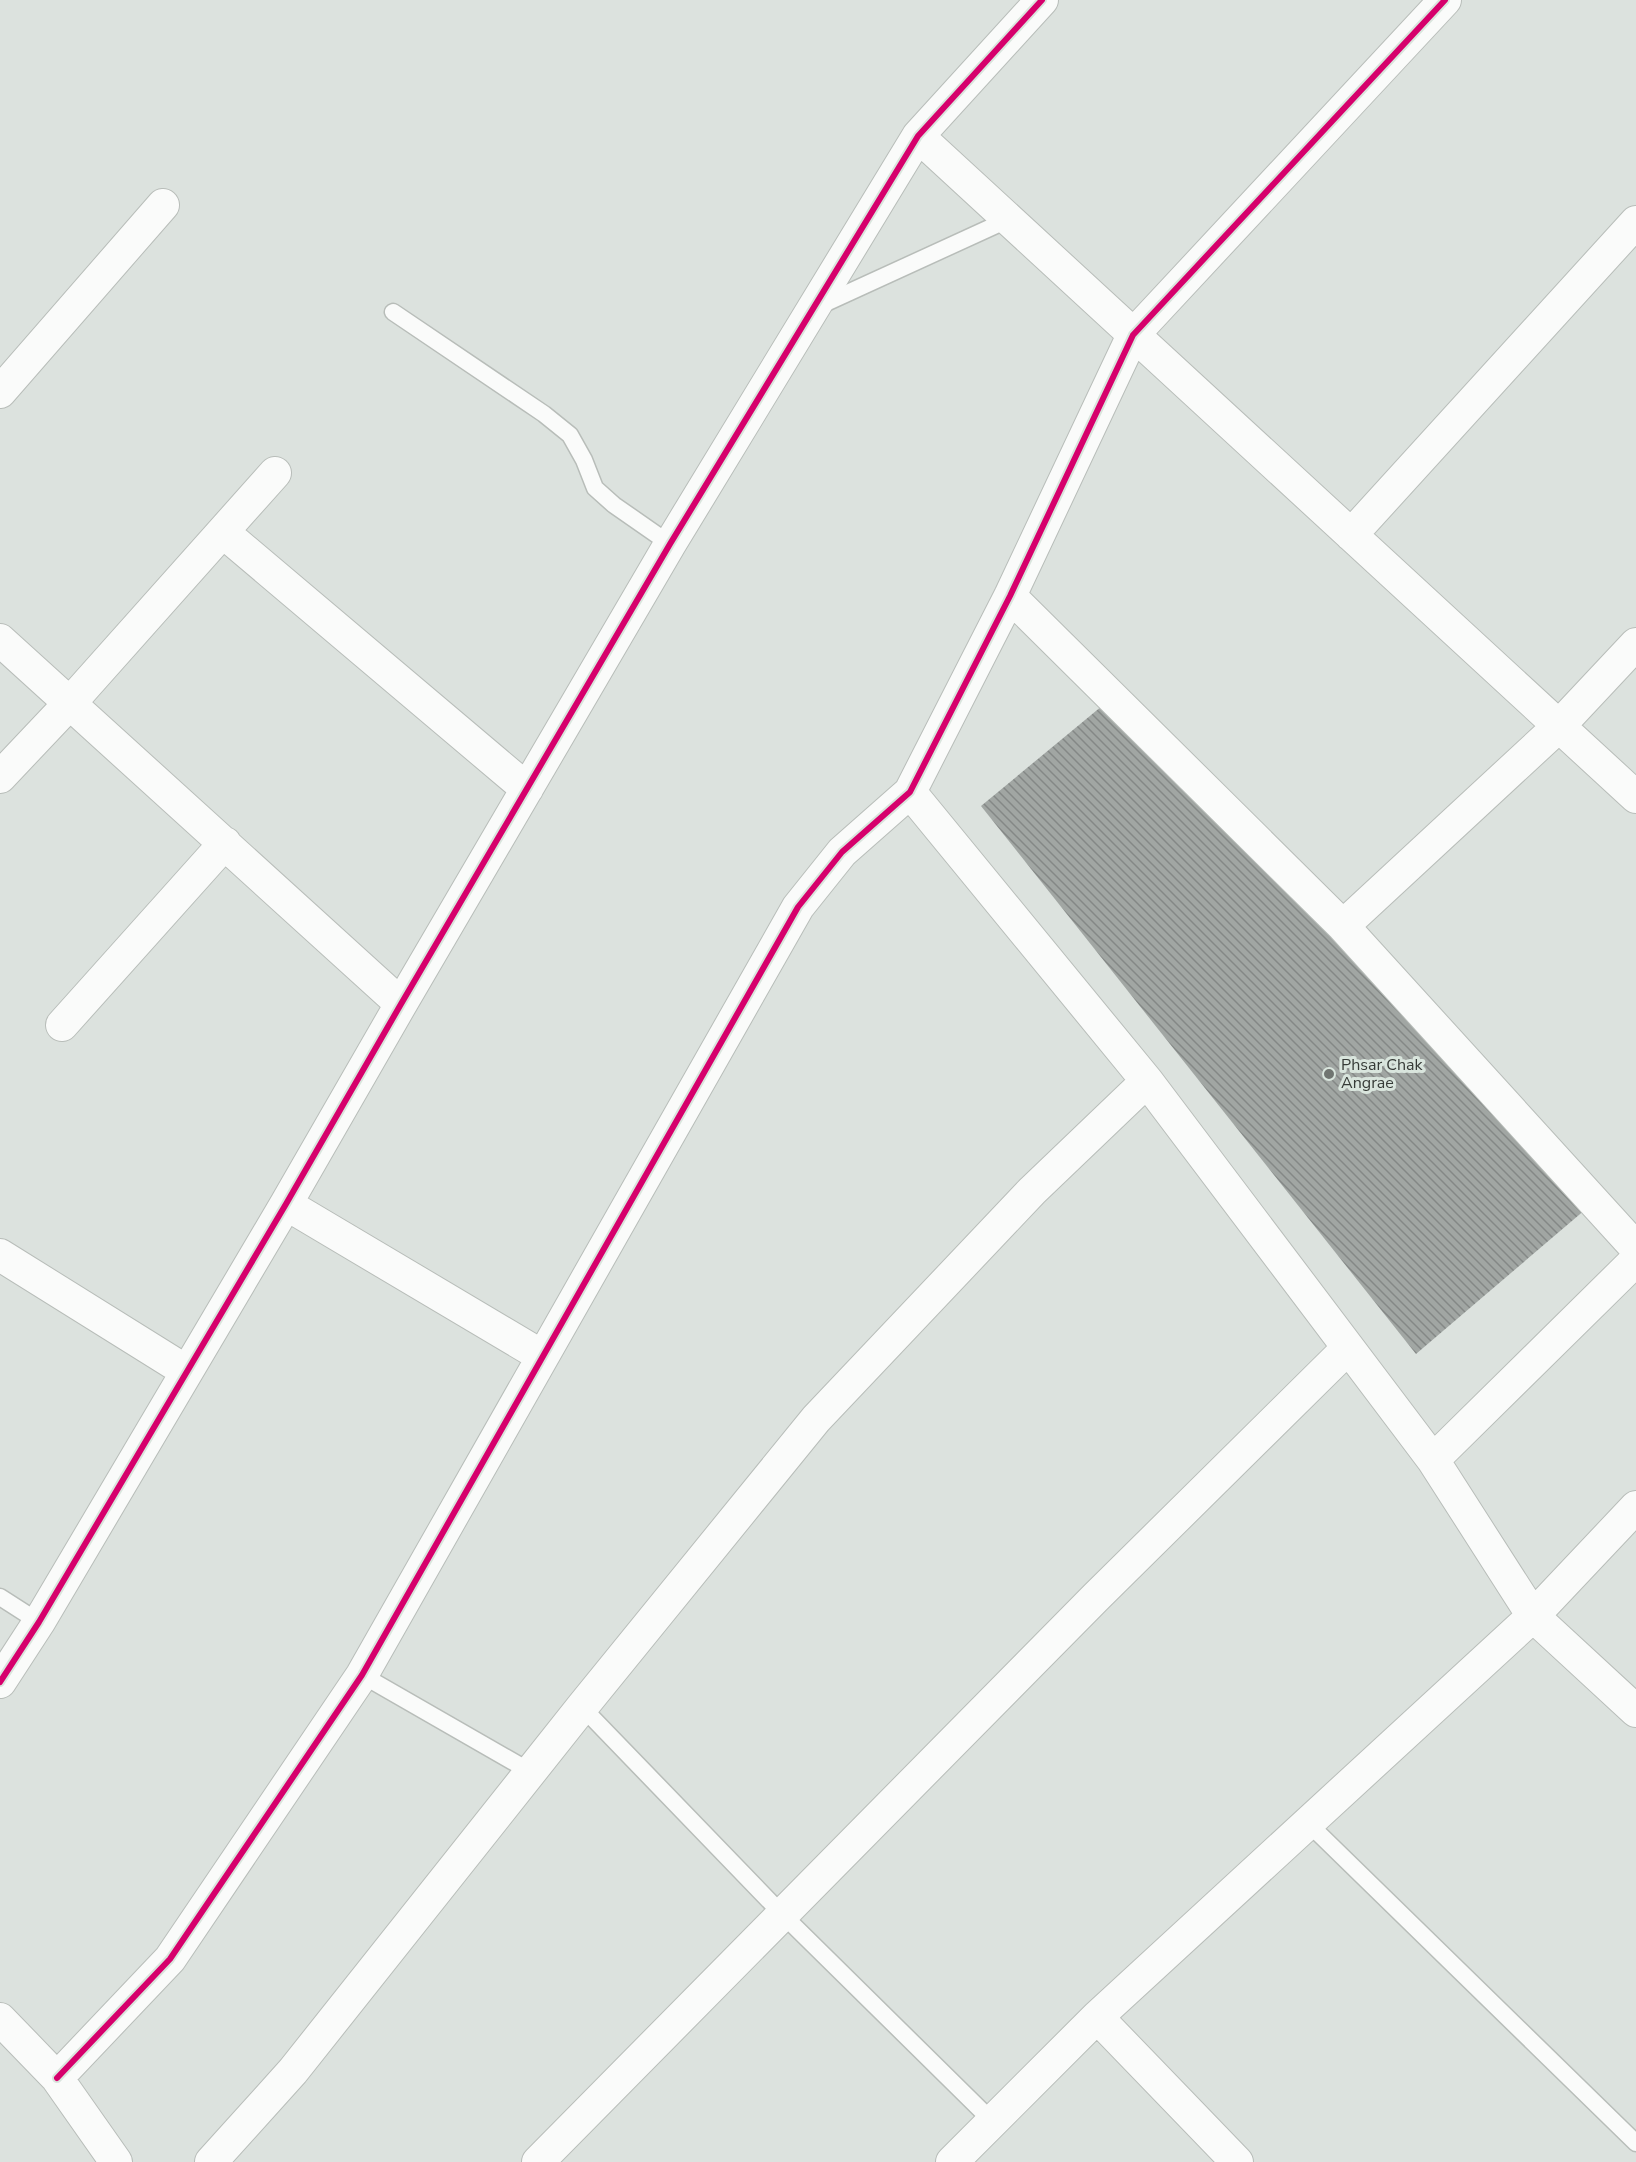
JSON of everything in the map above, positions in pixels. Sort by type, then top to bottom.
[{"type":"street","points":[[0,1682],[39,1622],[286,1204],[670,544],[918,136],[1042,0]]},
{"type":"street","points":[[57,2078],[170,1959],[362,1675],[798,907],[842,852],[910,792],[1011,596],[1133,334],[1445,0]]},
{"type":"street","points":[[918,136],[1636,797]]},
{"type":"street","points":[[0,392],[163,205]]},
{"type":"street","points":[[1351,535],[1636,222]]},
{"type":"street","points":[[0,777],[70,703],[275,473]]},
{"type":"street","points":[[222,532],[527,789]]},
{"type":"street","points":[[1011,596],[1343,926],[1636,1248]]},
{"type":"street","points":[[0,640],[401,1004]]},
{"type":"street","points":[[1343,926],[1559,726],[1636,644]]},
{"type":"street","points":[[910,792],[1147,1081],[1348,1347],[1433,1460],[1533,1617],[1636,1711]]},
{"type":"street","points":[[62,1026],[225,843]]},
{"type":"street","points":[[211,2162],[293,2071],[582,1707],[816,1419],[1032,1191],[1147,1081]]},
{"type":"street","points":[[286,1204],[542,1356]]},
{"type":"street","points":[[0,1255],[186,1371]]},
{"type":"street","points":[[1433,1460],[1636,1260]]},
{"type":"street","points":[[538,2162],[1071,1622],[1348,1347]]},
{"type":"street","points":[[952,2162],[1097,2017],[1533,1617],[1636,1507]]},
{"type":"street","points":[[1097,2017],[1237,2162]]},
{"type":"street","points":[[0,2019],[57,2078],[116,2162]]},
{"type":"lane","points":[[812,309],[1008,220]]},
{"type":"lane","points":[[393,312],[544,414],[570,435],[584,460],[595,488],[614,505],[670,544]]},
{"type":"lane","points":[[0,1597],[39,1622]]},
{"type":"lane","points":[[362,1675],[531,1772]]},
{"type":"lane","points":[[582,1707],[782,1914],[992,2121]]},
{"type":"lane","points":[[1307,1822],[1636,2143]]},
{"type":"building","name":"Phsar Chak Angrae","points":[[1108,701],[1593,1203],[1416,1354],[981,806]]},
{"type":"cycle path","points":[[0,1682],[39,1622],[286,1204],[670,544],[918,136],[1042,0]]},
{"type":"cycle path","points":[[57,2078],[170,1959],[362,1675],[798,907],[842,852],[910,792],[1010,596],[1133,335],[1445,0]]},
{"type":"place","name":"Phsar Chak Angrae","points":[[1329,1074]]}]
